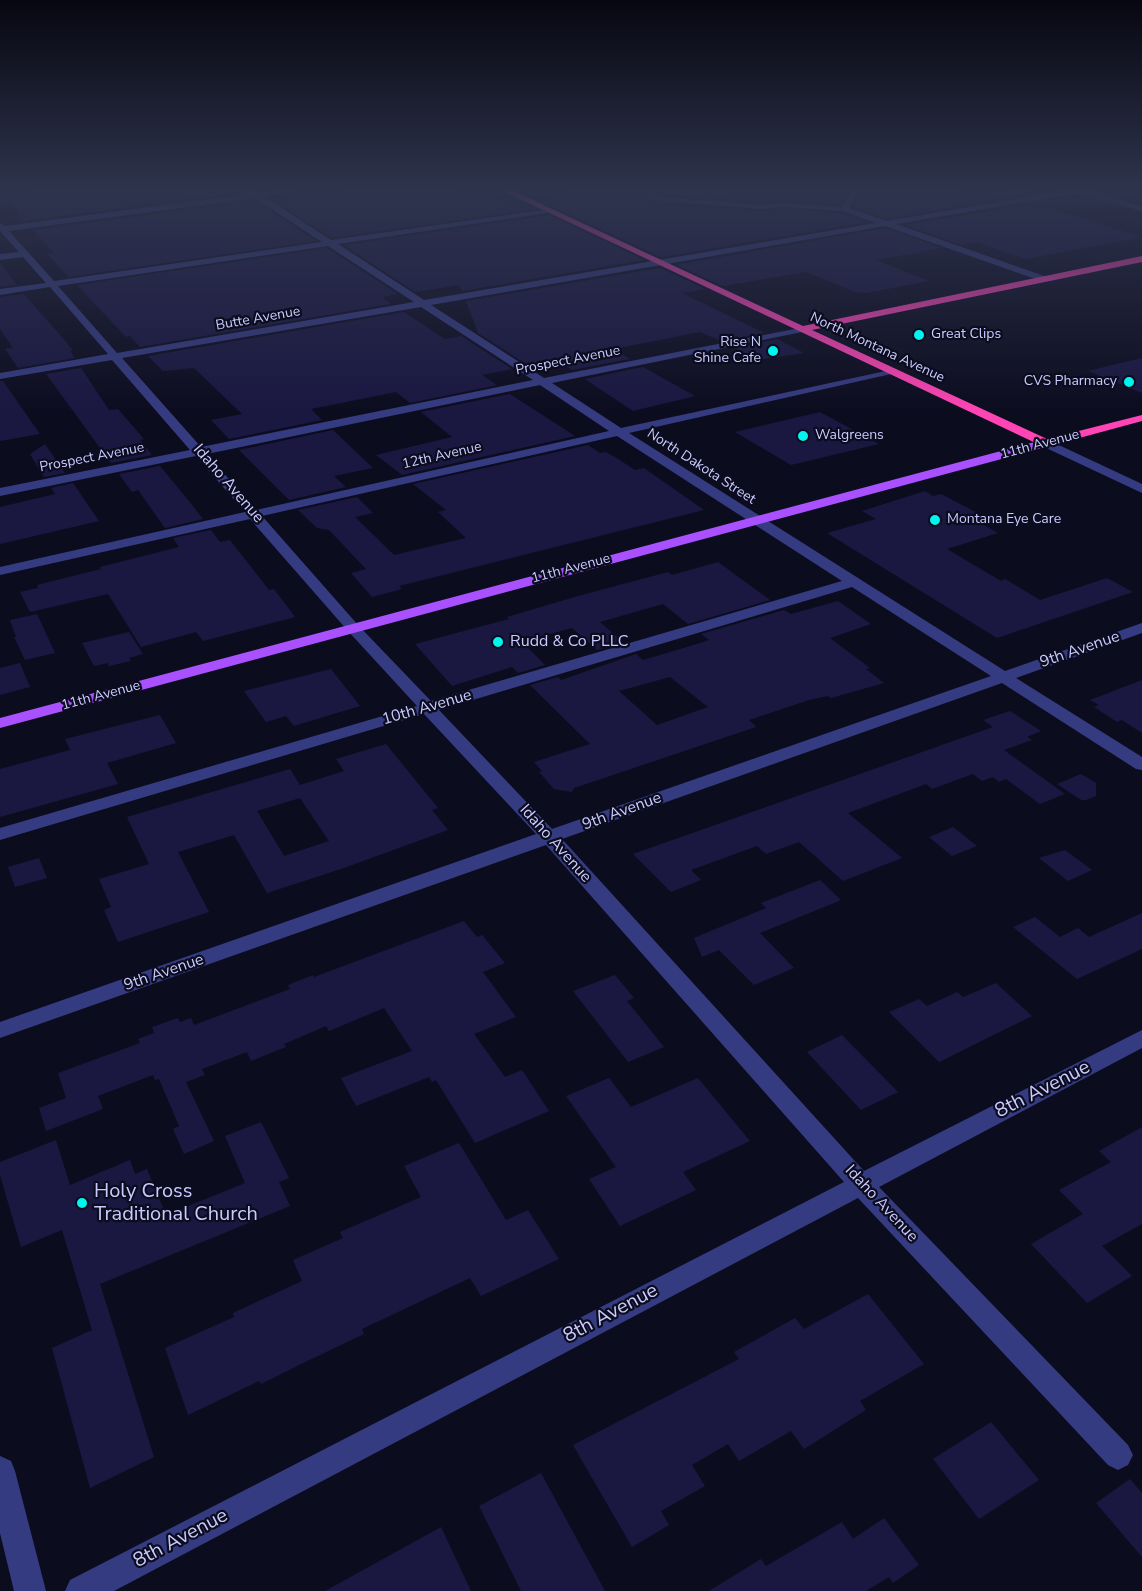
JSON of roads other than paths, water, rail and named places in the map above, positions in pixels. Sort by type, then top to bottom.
[{"type":"highway","name":"North Montana Avenue","points":[[660,263],[1046,443]]},
{"type":"highway","name":"Prospect Avenue","points":[[802,329],[1121,263]]},
{"type":"highway","name":"11th Avenue","points":[[1046,443],[1142,418]]},
{"type":"main road","name":"11th Avenue","points":[[0,723],[755,519],[1046,443]]},
{"type":"street","name":"Idaho Avenue","points":[[34,263],[353,628],[430,707],[550,838],[861,1184],[1118,1455]]},
{"type":"street","points":[[0,292],[193,263]]},
{"type":"street","name":"North Dakota Street","points":[[361,263],[619,432],[1142,765]]},
{"type":"street","name":"Butte Avenue","points":[[0,376],[658,263]]},
{"type":"street","points":[[1000,263],[1044,279]]},
{"type":"street","name":"Prospect Avenue","points":[[0,492],[802,329]]},
{"type":"street","name":"12th Avenue","points":[[0,571],[891,371]]},
{"type":"street","name":"North Montana Avenue","points":[[1046,443],[1142,489]]},
{"type":"street","name":"10th Avenue","points":[[0,834],[853,582]]},
{"type":"street","name":"9th Avenue","points":[[0,1030],[1142,628]]},
{"type":"street","name":"8th Avenue","points":[[81,1591],[1142,1038]]},
{"type":"street","points":[[0,1471],[30,1591]]},
{"type":"place","name":"Great Clips","points":[[919,335]]},
{"type":"place","name":"Rise N Shine Cafe","points":[[773,351]]},
{"type":"place","name":"CVS Pharmacy","points":[[1129,382]]},
{"type":"place","name":"Walgreens","points":[[803,436]]},
{"type":"place","name":"Montana Eye Care","points":[[935,520]]},
{"type":"place","name":"Rudd & Co PLLC","points":[[498,642]]},
{"type":"place","name":"Holy Cross Traditional Church","points":[[82,1203]]}]
